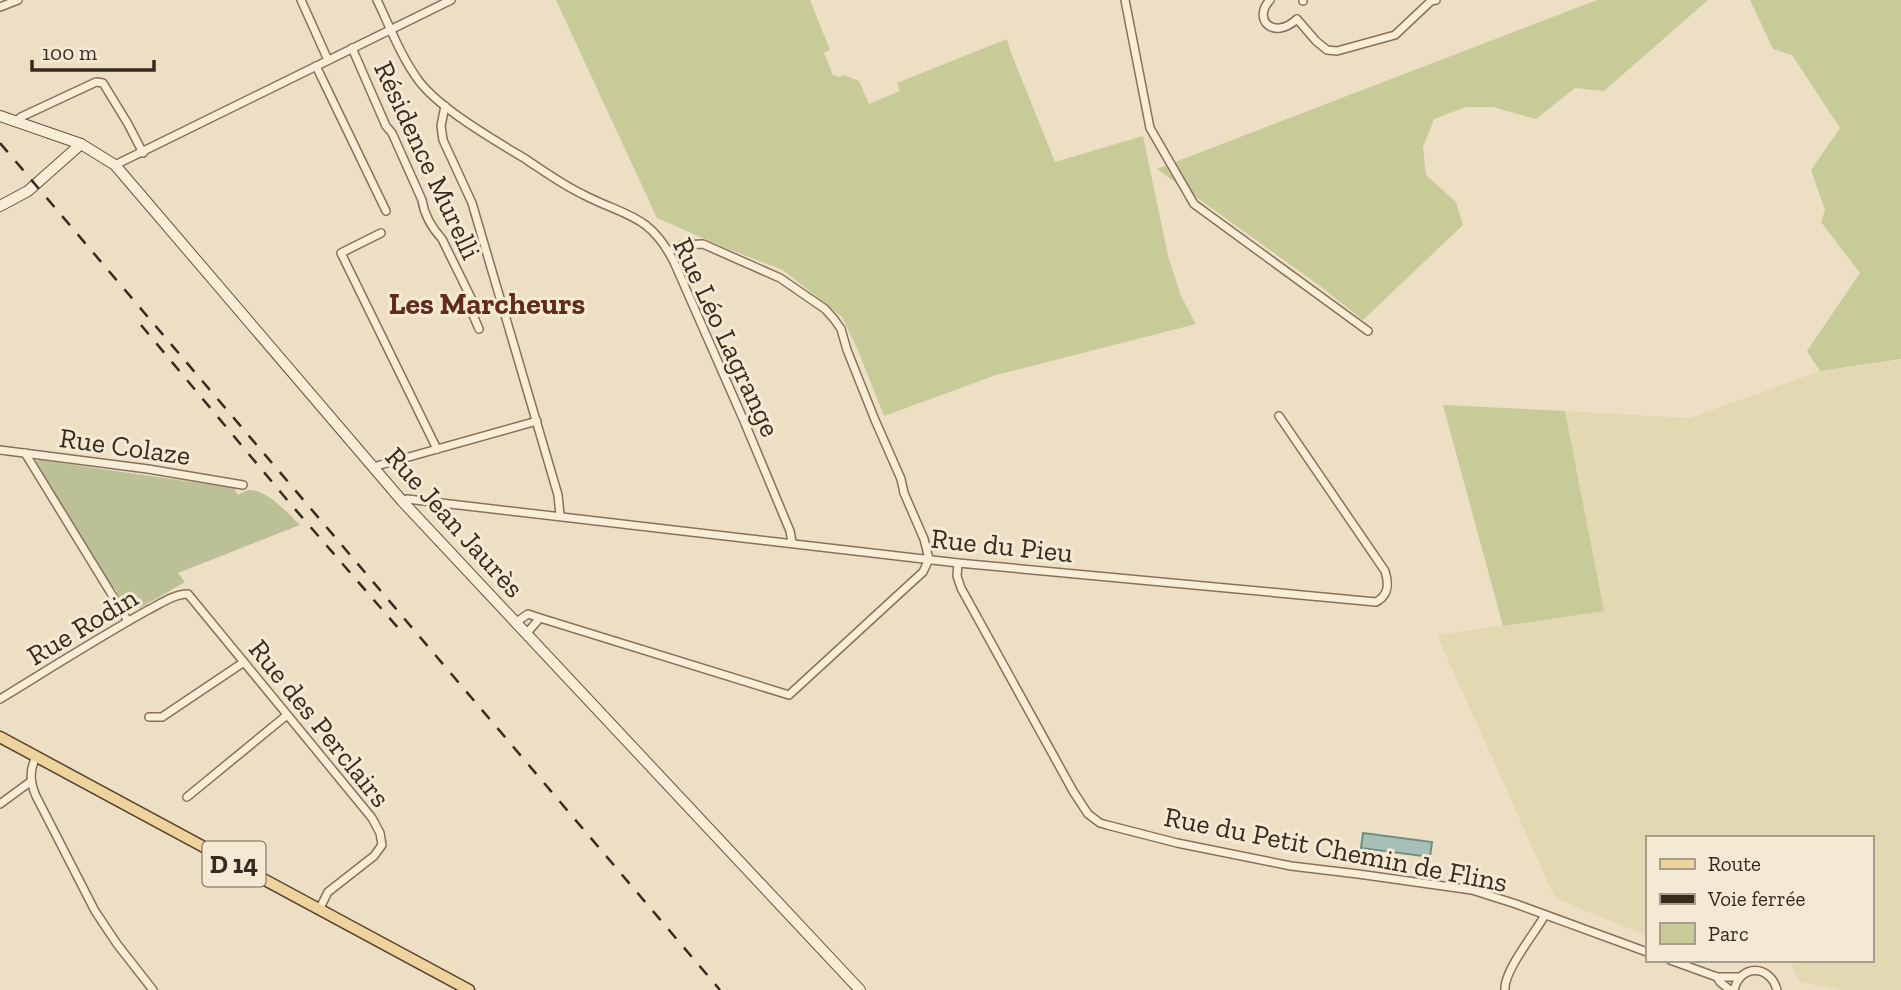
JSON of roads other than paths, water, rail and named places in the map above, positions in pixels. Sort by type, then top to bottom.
[{"type":"main road","name":"Rue Jean Jaurès","points":[[0,116],[81,144],[115,165],[402,502],[860,990]]},
{"type":"main road","points":[[0,206],[22,195],[42,180],[81,144]]},
{"type":"main road","name":"D 14","points":[[0,737],[469,990]]},
{"type":"street","points":[[0,8],[18,0]]},
{"type":"street","points":[[300,0],[328,60]]},
{"type":"street","name":"Rue Léo Lagrange","points":[[377,0],[409,67],[420,83],[445,106],[582,194],[636,218],[652,229],[669,251],[749,433],[792,542]]},
{"type":"street","points":[[115,165],[451,0]]},
{"type":"street","points":[[1125,0],[1150,128],[1194,204],[1368,331]]},
{"type":"street","points":[[1270,0],[1263,13],[1270,26],[1279,29],[1289,27],[1297,19],[1326,50],[1337,51],[1395,35],[1431,1],[1436,0]]},
{"type":"street","name":"Résidence Murelli","points":[[352,48],[422,200],[423,208],[442,239],[474,304],[473,316],[479,330]]},
{"type":"street","points":[[316,66],[386,211]]},
{"type":"street","points":[[15,122],[96,82],[103,83],[143,153]]},
{"type":"street","points":[[445,106],[441,126],[443,140],[472,203],[537,421],[561,515]]},
{"type":"street","points":[[381,233],[341,253],[438,449]]},
{"type":"street","points":[[515,623],[528,614],[789,695],[918,577],[929,559],[897,467],[870,408],[841,329],[834,318],[780,278],[704,244],[682,245],[669,251]]},
{"type":"street","name":"Rue du Pieu","points":[[402,502],[407,499],[561,515],[958,562],[1376,602],[1383,599],[1388,589],[1385,571],[1279,416]]},
{"type":"street","points":[[373,467],[537,421]]},
{"type":"street","points":[[0,443],[2,451]]},
{"type":"street","name":"Rue Colaze","points":[[2,451],[149,469],[243,485]]},
{"type":"street","points":[[25,453],[128,621]]},
{"type":"street","name":"Rue du Petit Chemin de Flins","points":[[958,562],[958,582],[965,595],[1073,791],[1088,814],[1100,823],[1177,843],[1290,866],[1472,890],[1646,952]]},
{"type":"street","name":"Rue Rodin","points":[[0,699],[128,621],[172,598],[188,594]]},
{"type":"street","name":"Rue des Perclairs","points":[[188,594],[372,818],[380,833],[382,845],[374,856],[328,892],[320,908]]},
{"type":"street","points":[[526,634],[540,618]]},
{"type":"street","points":[[149,717],[162,718],[244,662]]},
{"type":"street","points":[[187,797],[287,715]]},
{"type":"street","points":[[36,757],[31,766],[30,782],[95,911],[153,990]]},
{"type":"street","points":[[0,804],[30,782]]},
{"type":"street","points":[[1505,990],[1507,974],[1545,915]]},
{"type":"street","points":[[1676,962],[1717,977],[1740,977]]},
{"type":"street","points":[[1717,977],[1732,990],[1740,977],[1747,972],[1762,971],[1772,978],[1777,990]]},
{"type":"water","points":[[1363,833],[1432,842],[1430,857],[1361,848]]},
{"type":"railway","points":[[0,143],[720,990]]},
{"type":"railway","points":[[141,325],[399,629]]},
{"type":"district","name":"Les Marcheurs","points":[[487,304]]}]
